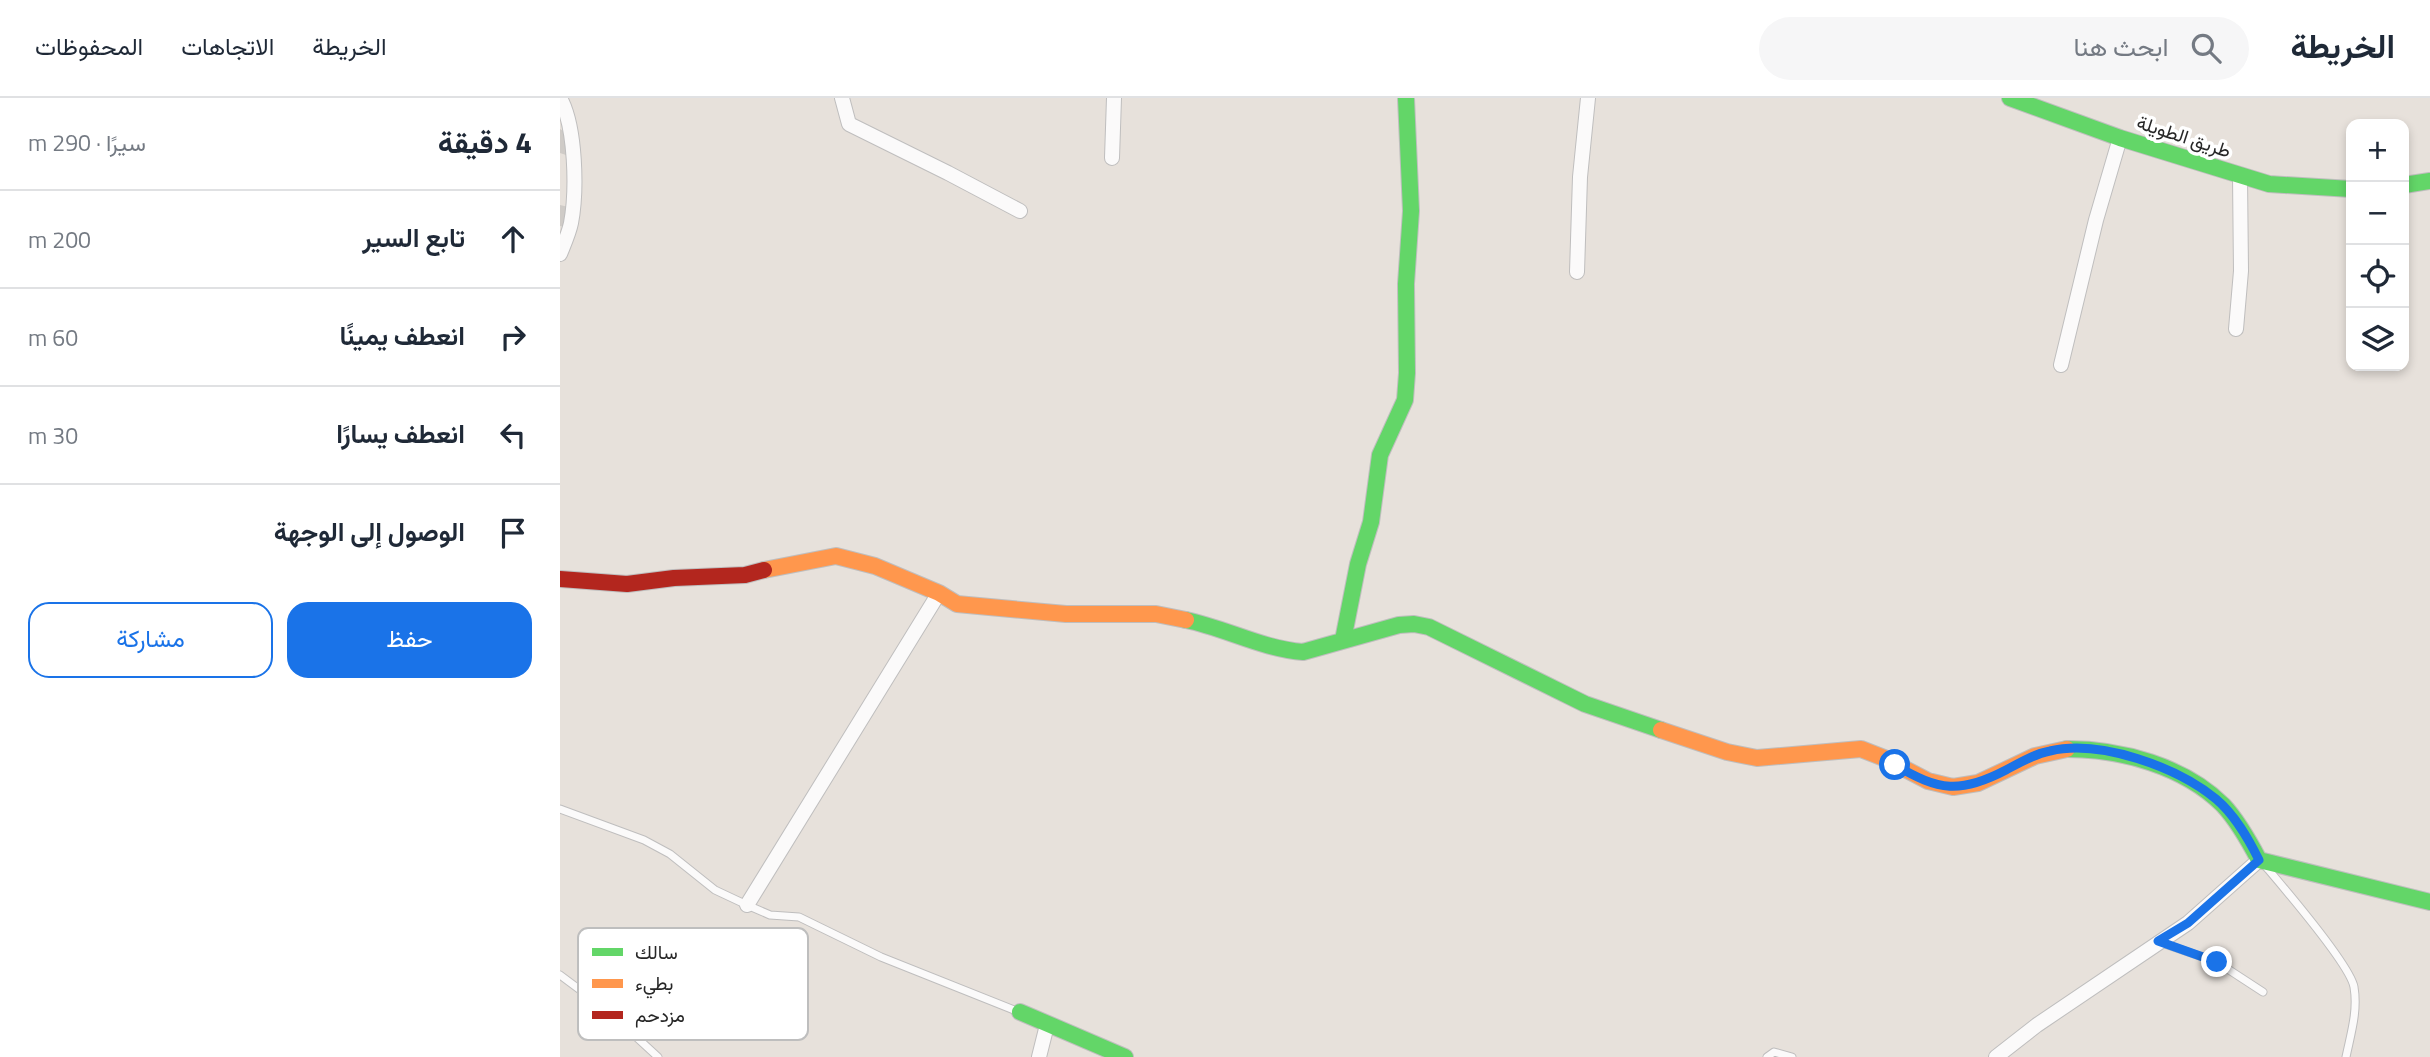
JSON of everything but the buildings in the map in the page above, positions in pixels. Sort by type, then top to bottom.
[{"type":"street","points":[[560,98],[572,146],[575,183],[571,226],[560,254]]},
{"type":"street","points":[[842,98],[849,124],[1020,211]]},
{"type":"street","points":[[1112,158],[1114,98]]},
{"type":"street","points":[[1343,640],[1358,564],[1371,522],[1380,455],[1405,400],[1410,211],[1406,98]]},
{"type":"street","points":[[1577,272],[1580,177],[1588,98]]},
{"type":"street","name":"طريق الطويلة","points":[[2010,98],[2120,138],[2269,184],[2346,190]]},
{"type":"street","points":[[2061,365],[2096,220],[2120,138]]},
{"type":"street","points":[[2236,329],[2241,271],[2240,176]]},
{"type":"street","points":[[2409,184],[2430,181]]},
{"type":"street","points":[[560,579],[627,584],[674,578],[745,575],[836,556],[875,566],[939,593],[957,604],[1066,614],[1156,614],[1207,624],[1288,651],[1303,652],[1399,625],[1414,624],[1429,627],[1585,705],[1727,752],[1757,758],[1861,749],[1876,753],[1929,783],[1954,787],[1971,786],[2049,751],[2069,748],[2109,752],[2182,775],[2218,800],[2233,817],[2259,860],[2430,902]]},
{"type":"street","points":[[747,905],[939,593]]},
{"type":"street","points":[[1996,1057],[2037,1025],[2188,923],[2259,860]]},
{"type":"street","points":[[1020,1012],[1125,1057]]},
{"type":"street","points":[[1039,1057],[1047,1025]]},
{"type":"lane","points":[[560,808],[644,840],[670,854],[715,890],[747,905],[770,915],[799,917],[881,957],[1020,1012]]},
{"type":"lane","points":[[2259,860],[2337,957],[2353,983],[2356,1009],[2346,1057]]},
{"type":"lane","points":[[2158,941],[2217,962],[2263,992]]},
{"type":"lane","points":[[560,975],[578,988]]},
{"type":"lane","points":[[640,1040],[659,1057]]},
{"type":"lane","points":[[1767,1057],[1774,1052],[1792,1057]]},
{"type":"traffic: fast","points":[[1343,640],[1358,564],[1371,522],[1380,455],[1405,400],[1406,284],[1411,211],[1406,98]]},
{"type":"traffic: fast","points":[[2010,98],[2120,138],[2269,184],[2346,189]]},
{"type":"traffic: fast","points":[[2409,184],[2430,181]]},
{"type":"traffic: fast","points":[[1186,620],[1273,647],[1303,652],[1399,625],[1429,627],[1585,704],[1661,730]]},
{"type":"traffic: fast","points":[[2067,749],[2130,756],[2151,762],[2190,780],[2223,805],[2243,831],[2259,860],[2430,902]]},
{"type":"traffic: fast","points":[[1020,1012],[1125,1057]]},
{"type":"traffic: slow","points":[[764,570],[836,556],[875,566],[939,593],[957,604],[1066,614],[1156,614],[1186,620]]},
{"type":"traffic: slow","points":[[1661,730],[1727,752],[1757,758],[1861,749],[1928,781],[1953,787],[1978,783],[2035,756],[2067,749]]},
{"type":"traffic: jam","points":[[560,579],[627,584],[674,578],[745,575],[764,570]]},
{"type":"route","points":[[1895,765],[1929,783],[1954,787],[1971,786],[2034,756],[2069,748],[2109,752],[2182,775],[2218,800],[2247,837],[2259,860],[2188,923],[2158,941],[2217,962]]}]
